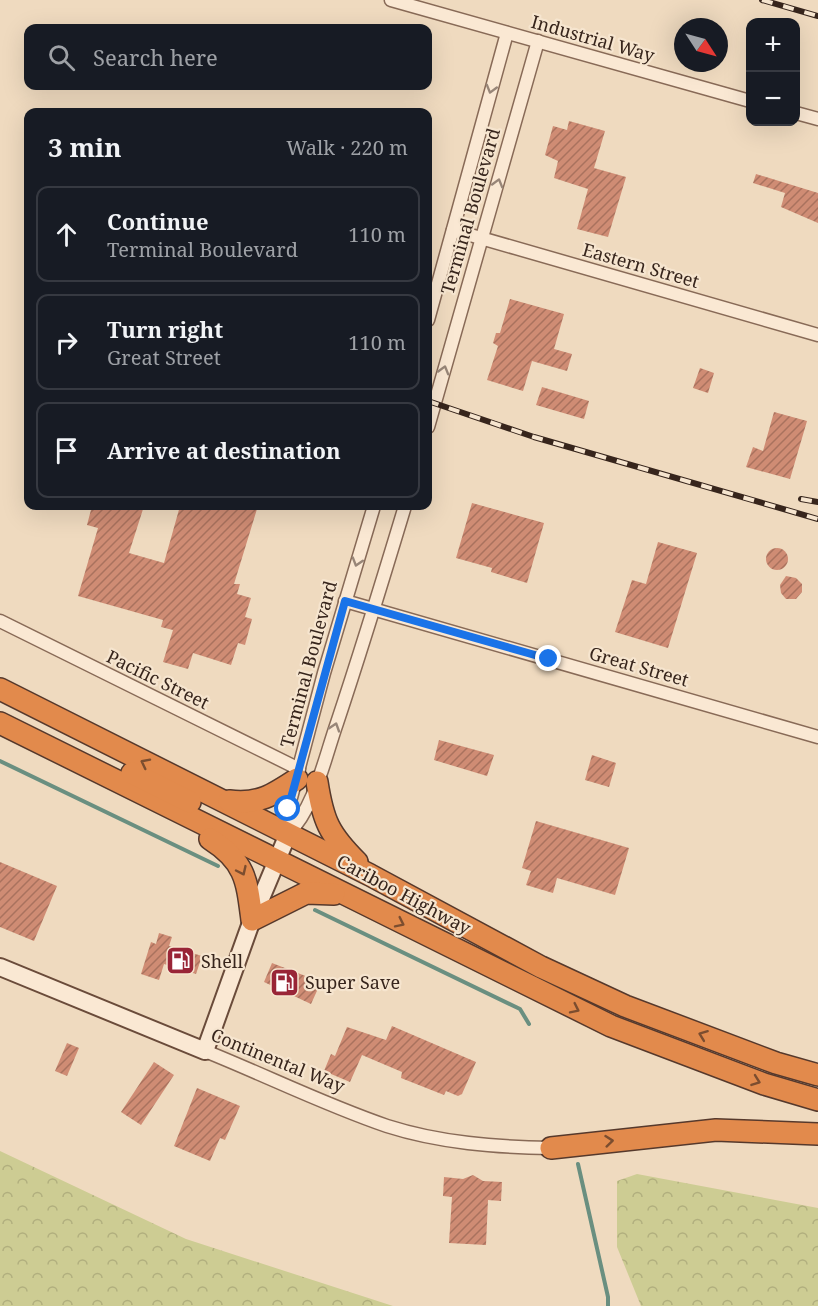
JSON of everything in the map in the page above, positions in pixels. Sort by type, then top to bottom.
[{"type":"highway","name":"Cariboo Highway","points":[[0,689],[370,875],[541,967],[625,1006],[776,1063],[818,1076]]},
{"type":"highway","name":"Cariboo Highway","points":[[0,723],[276,862],[611,1026],[764,1084],[818,1100]]},
{"type":"highway","points":[[25,735],[99,757],[265,837],[288,834]]},
{"type":"highway","points":[[216,799],[256,802],[269,798],[304,777],[328,831],[370,875]]},
{"type":"highway","points":[[129,788],[232,855],[247,881],[252,920],[306,893],[320,892],[348,897]]},
{"type":"highway","points":[[276,862],[290,857],[315,862],[526,967],[541,967]]},
{"type":"highway","points":[[551,1148],[716,1130],[818,1134]]},
{"type":"street","name":"Industrial Way","points":[[391,0],[746,100]]},
{"type":"street","name":"Terminal Boulevard","points":[[432,306],[507,33]]},
{"type":"street","name":"Terminal Boulevard","points":[[432,413],[538,41]]},
{"type":"street","points":[[800,114],[818,119]]},
{"type":"street","name":"Eastern Street","points":[[453,230],[818,335]]},
{"type":"street","name":"Terminal Boulevard","points":[[205,1050],[252,920],[276,862],[288,834],[300,822],[304,777],[345,601],[373,510]]},
{"type":"street","name":"Terminal Boulevard","points":[[288,834],[286,815],[374,609],[404,510]]},
{"type":"street","name":"Great Street","points":[[345,601],[818,737]]},
{"type":"street","name":"Pacific Street","points":[[0,621],[304,777]]},
{"type":"street","name":"Continental Way","points":[[0,967],[388,1126],[454,1141],[508,1147],[551,1148]]},
{"type":"green space","points":[[0,1151],[186,1239],[393,1306],[0,1306]]},
{"type":"green space","points":[[637,1174],[818,1208],[818,1306],[641,1306],[617,1247],[617,1181]]},
{"type":"building","points":[[569,121],[605,131],[594,168],[626,177],[608,237],[577,229],[588,189],[554,178],[558,161],[545,155],[553,126],[567,130]]},
{"type":"building","points":[[756,174],[818,193],[818,223],[781,207],[785,193],[753,183]]},
{"type":"building","points":[[510,299],[564,314],[554,349],[572,354],[567,371],[532,361],[523,391],[487,380],[498,346],[493,343],[496,333],[500,333]]},
{"type":"building","points":[[700,368],[714,373],[708,393],[693,388]]},
{"type":"building","points":[[542,387],[589,401],[584,419],[536,405]]},
{"type":"building","points":[[774,412],[807,421],[790,479],[746,467],[753,447],[763,451]]},
{"type":"building","points":[[472,503],[544,523],[527,583],[491,572],[492,568],[456,558]]},
{"type":"building","points":[[91,510],[143,510],[129,553],[164,563],[179,510],[257,510],[234,584],[240,584],[237,594],[251,598],[245,617],[252,619],[245,645],[238,643],[231,665],[193,653],[188,669],[163,662],[173,630],[161,627],[163,620],[78,596],[98,528],[87,525]]},
{"type":"building","points":[[658,542],[697,553],[668,648],[615,632],[632,580],[646,584]]},
{"type":"building","points":[[777,548],[785,551],[788,559],[785,567],[777,570],[769,567],[766,559],[769,551]]},
{"type":"building","points":[[786,576],[796,578],[802,584],[802,592],[796,599],[786,599],[781,593],[780,585]]},
{"type":"building","points":[[439,740],[494,755],[487,776],[434,760]]},
{"type":"building","points":[[592,755],[616,763],[609,787],[585,780]]},
{"type":"building","points":[[536,821],[629,848],[615,895],[557,878],[553,893],[526,885],[531,871],[522,868]]},
{"type":"building","points":[[0,862],[57,886],[34,941],[0,927]]},
{"type":"building","points":[[159,933],[172,937],[169,946],[202,956],[196,974],[164,964],[159,980],[141,974],[151,942],[156,944]]},
{"type":"building","points":[[272,963],[321,982],[311,1004],[264,982]]},
{"type":"building","points":[[392,1026],[476,1062],[462,1094],[458,1096],[446,1091],[444,1095],[401,1078],[402,1072],[362,1055],[350,1082],[324,1071],[331,1054],[335,1056],[347,1027],[386,1040]]},
{"type":"building","points":[[67,1043],[79,1048],[67,1076],[55,1071]]},
{"type":"building","points":[[154,1062],[174,1075],[141,1125],[121,1112]]},
{"type":"building","points":[[197,1088],[240,1106],[225,1140],[220,1138],[210,1161],[174,1146]]},
{"type":"building","points":[[473,1175],[483,1181],[502,1182],[501,1201],[488,1200],[486,1245],[449,1243],[452,1197],[443,1196],[444,1177],[463,1179]]},
{"type":"waterway","points":[[0,761],[218,866]]},
{"type":"waterway","points":[[315,910],[520,1009],[529,1024]]},
{"type":"waterway","points":[[578,1164],[608,1297],[608,1306]]},
{"type":"railway","points":[[762,0],[818,16]]},
{"type":"railway","points":[[432,402],[534,437],[818,519]]},
{"type":"railway","points":[[801,499],[818,502]]},
{"type":"place","name":"Shell","points":[[180,961]]},
{"type":"place","name":"Super Save","points":[[284,982]]},
{"type":"route","points":[[288,809],[345,601],[549,659]]}]
